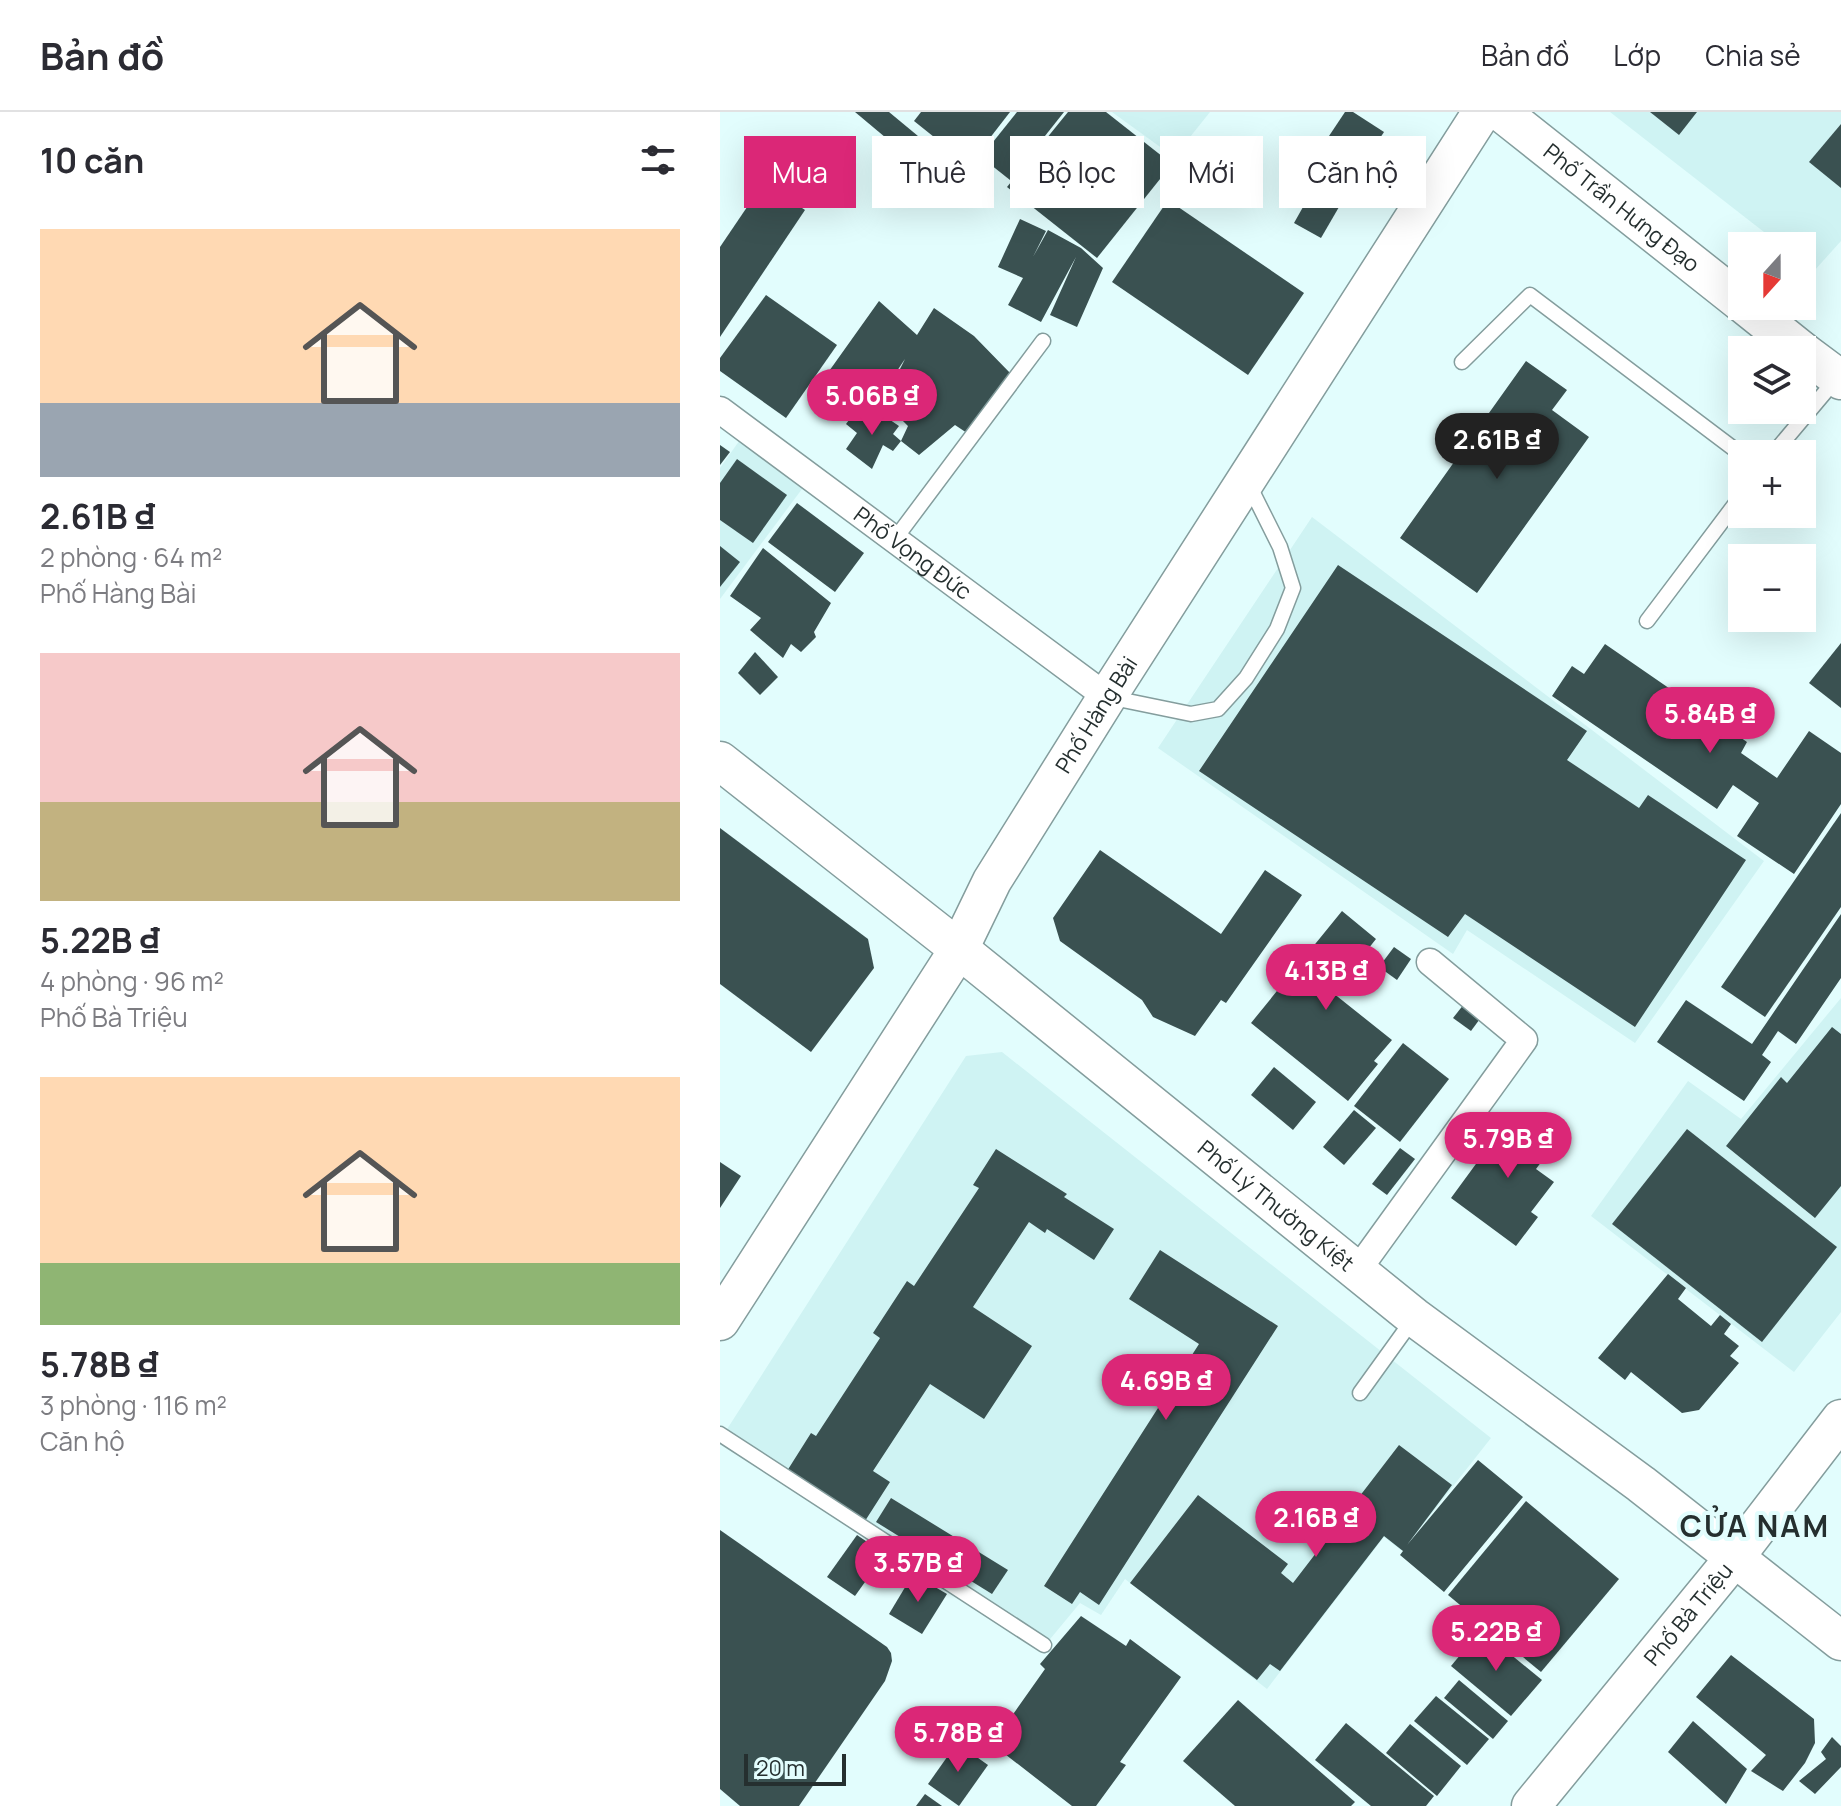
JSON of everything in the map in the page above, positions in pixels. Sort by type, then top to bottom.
[{"type":"main road","name":"Phố Hàng Bài","points":[[720,1321],[959,949],[992,881],[1107,697],[1482,112]]},
{"type":"main road","name":"Phố Trần Hưng Đạo","points":[[1501,112],[1728,291]]},
{"type":"main road","name":"Phố Trần Hưng Đạo","points":[[1764,320],[1784,336]]},
{"type":"main road","name":"Phố Trần Hưng Đạo","points":[[1816,361],[1839,379]]},
{"type":"main road","name":"Phố Lý Thường Kiệt","points":[[723,770],[959,949],[1414,1317],[1735,1557],[1841,1641]]},
{"type":"main road","name":"Phố Bà Triệu","points":[[1531,1806],[1735,1557],[1841,1419]]},
{"type":"street","name":"Phố Vọng Đức","points":[[720,410],[1107,697]]},
{"type":"street","points":[[1357,1271],[1524,1040],[1430,962]]},
{"type":"lane","points":[[1462,362],[1530,295],[1728,444]]},
{"type":"lane","points":[[895,539],[1043,341]]},
{"type":"lane","points":[[1785,440],[1839,379]]},
{"type":"lane","points":[[1107,697],[1191,714],[1218,709],[1246,678],[1277,629],[1293,588],[1280,547],[1246,479]]},
{"type":"lane","points":[[1647,621],[1728,514]]},
{"type":"lane","points":[[1360,1393],[1414,1317]]},
{"type":"lane","points":[[720,1434],[1044,1645]]},
{"type":"shaded area","points":[[1112,112],[1210,112],[1191,136],[1160,136],[1160,147]]},
{"type":"shaded area","points":[[1610,112],[1841,112],[1841,241],[1816,269],[1816,232],[1764,232]]},
{"type":"shaded area","points":[[742,437],[805,485],[720,599],[720,468]]},
{"type":"shaded area","points":[[1312,517],[1764,861],[1635,1043],[1467,930],[1453,954],[1158,748]]},
{"type":"shaded area","points":[[1841,998],[1841,1312],[1794,1372],[1591,1216],[1688,1081],[1741,1119]]},
{"type":"shaded area","points":[[1002,1052],[1491,1438],[1402,1551],[1384,1537],[1267,1689],[1125,1579],[1101,1615],[1080,1603],[1046,1644],[722,1437],[966,1056]]},
{"type":"building","points":[[855,112],[889,112],[918,136],[884,136]]},
{"type":"building","points":[[921,112],[1010,112],[991,136],[933,136],[914,121]]},
{"type":"building","points":[[1017,112],[1064,112],[1045,136],[1010,136],[1010,180],[994,167],[994,141]]},
{"type":"building","points":[[1068,112],[1106,112],[1136,136],[1048,136]]},
{"type":"building","points":[[1345,112],[1353,112],[1384,132],[1381,136],[1329,136]]},
{"type":"building","points":[[1650,112],[1697,112],[1679,135]]},
{"type":"building","points":[[1841,124],[1841,188],[1809,162]]},
{"type":"building","points":[[1144,142],[1160,155],[1160,179],[1144,199]]},
{"type":"building","points":[[746,208],[805,210],[720,337],[720,247]]},
{"type":"building","points":[[1034,208],[1137,208],[1097,258]]},
{"type":"building","points":[[1163,208],[1180,208],[1304,293],[1248,375],[1112,282]]},
{"type":"building","points":[[1302,208],[1338,208],[1321,238],[1294,223]]},
{"type":"building","points":[[1020,219],[1046,231],[1033,257],[1048,230],[1081,248],[1103,268],[1077,327],[1050,315],[1076,257],[1041,322],[1008,305],[1023,278],[998,267]]},
{"type":"building","points":[[766,295],[837,345],[786,418],[720,371],[720,358]]},
{"type":"building","points":[[879,301],[917,335],[934,308],[974,336],[1011,374],[967,433],[955,425],[919,455],[901,441],[908,426],[895,413],[911,391],[895,379],[905,359],[872,408],[827,374]]},
{"type":"building","points":[[1526,361],[1567,390],[1552,410],[1589,437],[1477,593],[1400,538]]},
{"type":"building","points":[[877,411],[899,426],[893,434],[901,441],[893,451],[883,445],[872,469],[846,449],[857,433],[846,424],[855,412],[868,421]]},
{"type":"building","points":[[720,445],[730,452],[720,465]]},
{"type":"building","points":[[737,459],[787,495],[753,543],[720,520],[720,483]]},
{"type":"building","points":[[797,503],[864,553],[835,592],[768,542]]},
{"type":"building","points":[[720,546],[740,562],[720,587]]},
{"type":"building","points":[[763,548],[831,603],[814,632],[816,637],[801,652],[791,644],[783,658],[750,630],[761,618],[730,596]]},
{"type":"building","points":[[1338,565],[1587,731],[1567,760],[1639,808],[1648,795],[1746,860],[1635,1027],[1465,914],[1448,937],[1199,771]]},
{"type":"building","points":[[1841,643],[1841,708],[1809,683]]},
{"type":"building","points":[[1605,644],[1747,742],[1741,753],[1777,778],[1809,731],[1841,753],[1841,804],[1794,874],[1737,836],[1759,803],[1733,785],[1717,809],[1552,696],[1572,666],[1584,674]]},
{"type":"building","points":[[755,652],[778,677],[760,695],[738,673]]},
{"type":"building","points":[[1841,813],[1841,907],[1765,1017],[1721,987]]},
{"type":"building","points":[[720,828],[868,939],[874,968],[811,1052],[720,984]]},
{"type":"building","points":[[1100,850],[1221,934],[1265,870],[1302,895],[1226,1003],[1221,1000],[1195,1036],[1153,1017],[1142,1000],[1060,941],[1053,918]]},
{"type":"building","points":[[1342,911],[1376,939],[1333,993],[1392,1040],[1374,1061],[1378,1064],[1348,1101],[1251,1023]]},
{"type":"building","points":[[1841,914],[1841,978],[1796,1044],[1778,1031],[1762,1055],[1771,1062],[1744,1101],[1657,1042],[1686,1000],[1752,1044]]},
{"type":"building","points":[[1394,947],[1411,959],[1397,980],[1379,967]]},
{"type":"building","points":[[1468,999],[1485,1012],[1471,1031],[1453,1018]]},
{"type":"building","points":[[1832,1027],[1841,1034],[1841,1186],[1815,1218],[1726,1146],[1781,1077],[1787,1083]]},
{"type":"building","points":[[1403,1043],[1449,1079],[1400,1142],[1354,1106]]},
{"type":"building","points":[[1274,1067],[1316,1102],[1293,1130],[1251,1095]]},
{"type":"building","points":[[1354,1110],[1376,1128],[1344,1165],[1323,1147]]},
{"type":"building","points":[[1514,1112],[1556,1142],[1536,1169],[1554,1182],[1531,1212],[1538,1217],[1516,1246],[1451,1198]]},
{"type":"building","points":[[1687,1129],[1837,1247],[1762,1342],[1612,1224]]},
{"type":"building","points":[[1400,1148],[1415,1159],[1387,1195],[1372,1184]]},
{"type":"building","points":[[996,1149],[1067,1194],[1064,1197],[1114,1229],[1094,1260],[1047,1229],[1045,1233],[1029,1222],[973,1307],[1032,1346],[984,1419],[930,1384],[873,1471],[890,1482],[865,1521],[787,1471],[811,1433],[816,1436],[880,1338],[873,1333],[907,1281],[914,1286],[979,1188],[973,1185]]},
{"type":"building","points":[[720,1162],[741,1176],[720,1208]]},
{"type":"building","points":[[1160,1250],[1278,1326],[1099,1605],[1080,1592],[1072,1604],[1044,1586],[1199,1344],[1129,1299]]},
{"type":"building","points":[[1668,1274],[1686,1288],[1678,1299],[1711,1326],[1720,1315],[1731,1324],[1724,1334],[1739,1346],[1730,1356],[1739,1363],[1699,1410],[1682,1413],[1631,1372],[1625,1380],[1598,1358]]},
{"type":"building","points":[[1399,1445],[1452,1485],[1407,1545],[1478,1460],[1523,1497],[1444,1592],[1400,1555],[1403,1551],[1384,1536],[1280,1671],[1270,1664],[1257,1680],[1130,1583],[1198,1495],[1288,1564],[1281,1573],[1293,1583]]},
{"type":"building","points":[[891,1498],[1008,1570],[992,1594],[876,1522]]},
{"type":"building","points":[[1526,1501],[1619,1579],[1541,1672],[1448,1595]]},
{"type":"building","points":[[720,1530],[887,1647],[891,1653],[892,1661],[885,1681],[799,1806],[740,1806],[720,1789]]},
{"type":"building","points":[[857,1535],[885,1554],[855,1596],[827,1577]]},
{"type":"building","points":[[913,1574],[947,1594],[922,1634],[889,1614]]},
{"type":"building","points":[[1081,1616],[1126,1646],[1130,1639],[1181,1677],[1120,1762],[1126,1765],[1096,1806],[1072,1806],[992,1744],[1045,1669],[1040,1664]]},
{"type":"building","points":[[1481,1630],[1542,1680],[1511,1716],[1451,1666]]},
{"type":"building","points":[[1731,1655],[1814,1719],[1815,1743],[1805,1763],[1783,1791],[1751,1771],[1766,1755],[1696,1697]]},
{"type":"building","points":[[1459,1680],[1508,1721],[1493,1739],[1444,1698]]},
{"type":"building","points":[[1436,1696],[1489,1739],[1467,1765],[1414,1721]]},
{"type":"building","points":[[1238,1700],[1355,1802],[1351,1806],[1235,1806],[1183,1761]]},
{"type":"building","points":[[1693,1721],[1747,1769],[1726,1804],[1668,1752]]},
{"type":"building","points":[[1346,1723],[1434,1796],[1426,1806],[1371,1806],[1315,1760]]},
{"type":"building","points":[[1410,1724],[1461,1766],[1437,1796],[1386,1753]]},
{"type":"building","points":[[1832,1737],[1841,1746],[1841,1767],[1815,1794],[1799,1781],[1826,1759],[1821,1752]]},
{"type":"building","points":[[957,1743],[988,1765],[959,1806],[928,1784]]},
{"type":"building","points":[[925,1794],[942,1806],[916,1806]]},
{"type":"district","name":"CỬA NAM","points":[[1755,1527]]}]
